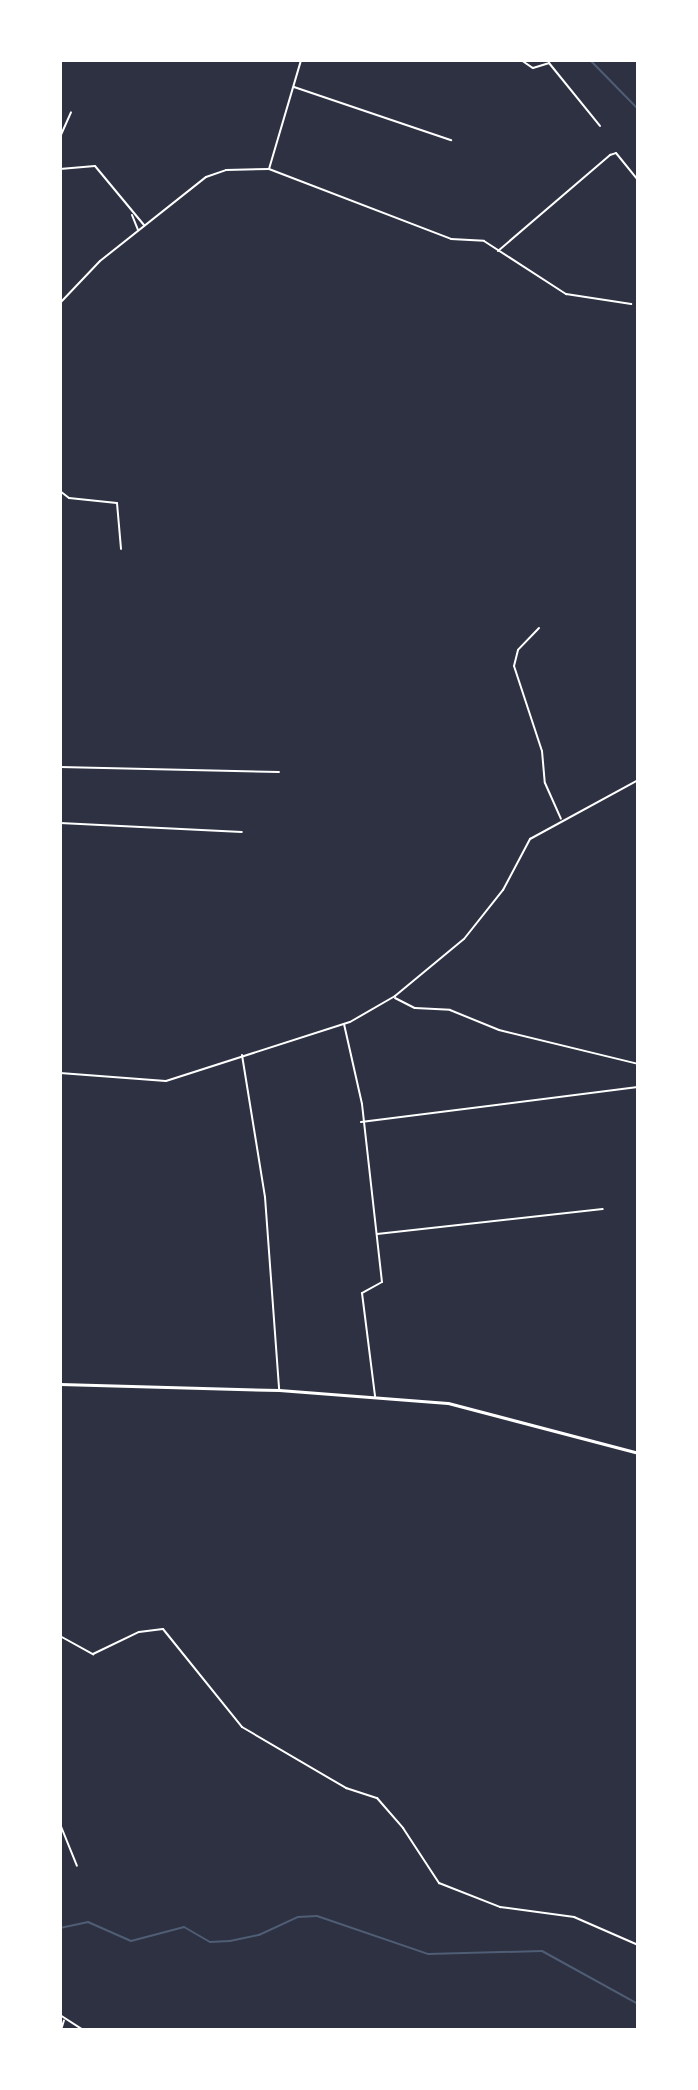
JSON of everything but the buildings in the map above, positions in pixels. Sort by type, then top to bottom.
[{"type":"main road","points":[[60,1384],[279,1390],[473,1408],[638,1453]]},
{"type":"street","points":[[269,169],[301,60]]},
{"type":"street","points":[[521,60],[533,68],[549,63],[600,126]]},
{"type":"street","points":[[293,87],[451,140]]},
{"type":"street","points":[[60,137],[71,112]]},
{"type":"street","points":[[497,252],[610,155],[616,153],[638,180]]},
{"type":"street","points":[[60,169],[95,166],[144,226]]},
{"type":"street","points":[[60,303],[138,230],[206,177],[226,170],[269,169],[439,235],[484,241],[566,294],[631,304]]},
{"type":"street","points":[[131,213],[138,230]]},
{"type":"street","points":[[60,491],[69,498],[117,503],[121,549]]},
{"type":"street","points":[[539,628],[518,650],[514,666],[542,751],[545,783],[561,820]]},
{"type":"street","points":[[60,767],[279,772]]},
{"type":"street","points":[[60,1073],[163,1082],[344,1024],[393,997],[464,939],[503,890],[521,847],[561,820],[638,780]]},
{"type":"street","points":[[60,823],[242,832]]},
{"type":"street","points":[[393,997],[415,1008],[450,1010],[499,1030],[638,1064]]},
{"type":"street","points":[[344,1024],[362,1104],[361,1122],[382,1282],[362,1293],[375,1398]]},
{"type":"street","points":[[242,1055],[265,1197],[279,1390]]},
{"type":"street","points":[[361,1122],[638,1087]]},
{"type":"street","points":[[376,1234],[603,1209]]},
{"type":"street","points":[[60,1636],[82,1652],[93,1654],[139,1632],[163,1629],[242,1727],[346,1788],[377,1798],[390,1810],[439,1883],[500,1907],[574,1917],[638,1945]]},
{"type":"street","points":[[60,1824],[77,1866]]},
{"type":"street","points":[[60,2015],[83,2030]]},
{"type":"street","points":[[61,2030],[64,2017]]},
{"type":"waterway","points":[[590,60],[638,109]]},
{"type":"waterway","points":[[60,1928],[88,1922],[131,1941],[184,1927],[210,1942],[259,1935],[298,1917],[317,1916],[428,1954],[542,1951],[638,2004]]}]
